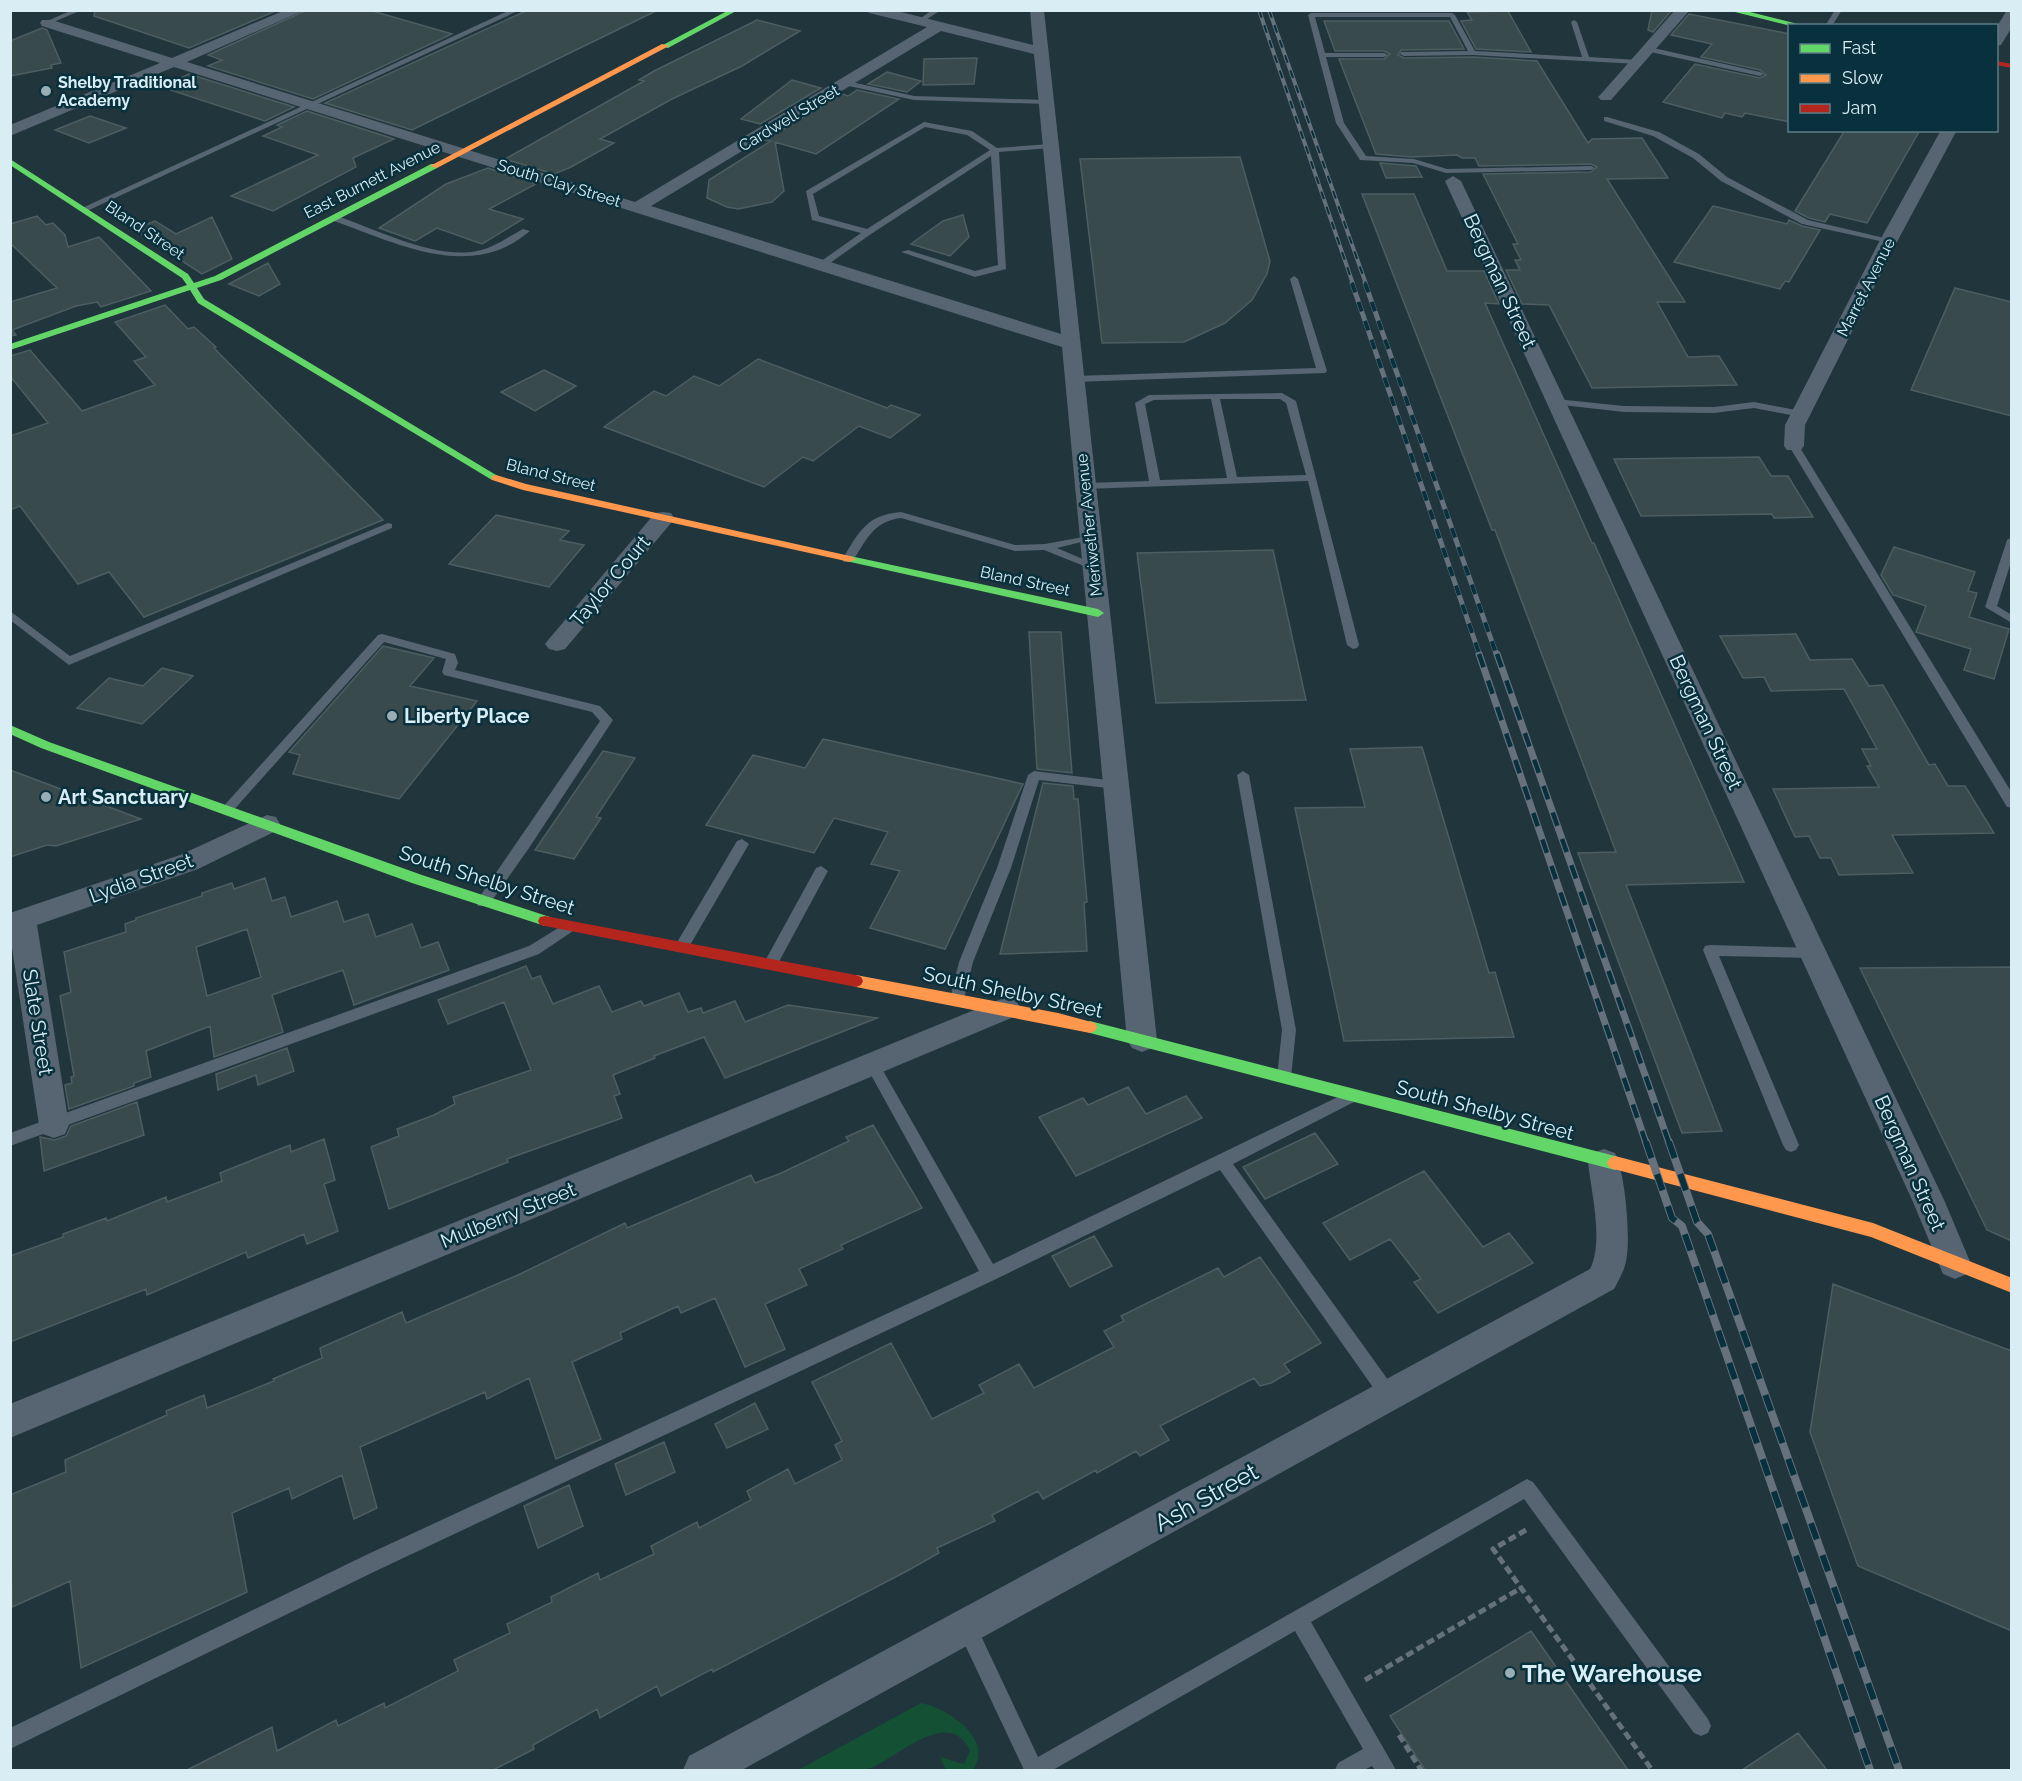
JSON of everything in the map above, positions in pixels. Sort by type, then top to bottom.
[{"type":"street","points":[[10,131],[298,10]]},
{"type":"street","name":"East Burnett Avenue","points":[[10,347],[218,278],[735,10]]},
{"type":"street","points":[[874,10],[919,22],[939,18],[1041,51]]},
{"type":"street","name":"Meriwether Avenue","points":[[1037,10],[1142,1040]]},
{"type":"street","points":[[1606,97],[1683,10]]},
{"type":"street","points":[[1730,10],[1794,24]]},
{"type":"street","points":[[1998,38],[2012,13]]},
{"type":"street","name":"Cardwell Street","points":[[638,207],[847,83],[939,18]]},
{"type":"street","name":"South Clay Street","points":[[47,23],[1070,343]]},
{"type":"street","name":"Marret Avenue","points":[[1794,446],[1795,425],[1889,240],[1948,132]]},
{"type":"street","name":"Bland Street","points":[[10,160],[185,276],[201,301],[488,475],[523,487],[1098,613]]},
{"type":"street","name":"Bergman Street","points":[[1449,176],[1814,952],[1929,1202],[1954,1264]]},
{"type":"street","name":"Taylor Court","points":[[557,644],[663,518]]},
{"type":"street","name":"South Shelby Street","points":[[10,729],[29,738],[483,902],[568,927],[1006,1008],[1142,1040],[1604,1162],[1873,1230],[2012,1286]]},
{"type":"street","name":"Lydia Street","points":[[16,922],[189,862],[267,825]]},
{"type":"street","name":"Slate Street","points":[[16,922],[54,1125]]},
{"type":"street","name":"Mulberry Street","points":[[10,1421],[1006,1008]]},
{"type":"street","name":"Ash Street","points":[[703,1770],[967,1628],[1602,1279],[1609,1271],[1612,1251],[1604,1162]]},
{"type":"lane","points":[[47,23],[79,10]]},
{"type":"lane","points":[[84,209],[517,10]]},
{"type":"lane","points":[[1829,24],[1839,10]]},
{"type":"lane","points":[[1473,53],[1452,15],[1311,15],[1340,123],[1364,158],[1414,161],[1449,176],[1591,168]]},
{"type":"lane","points":[[1574,22],[1586,59]]},
{"type":"lane","points":[[1649,49],[1761,74]]},
{"type":"lane","points":[[1404,54],[1473,53],[1638,62]]},
{"type":"lane","points":[[1322,56],[1384,55]]},
{"type":"lane","points":[[847,83],[914,98],[1046,102]]},
{"type":"lane","points":[[1607,119],[1656,134],[1696,156],[1724,179],[1805,222],[1889,240]]},
{"type":"lane","points":[[868,231],[815,218],[809,192],[924,124],[969,133],[995,150]]},
{"type":"lane","points":[[820,266],[868,231],[995,150],[1050,146]]},
{"type":"lane","points":[[905,252],[975,273],[1003,267],[995,150]]},
{"type":"lane","points":[[334,218],[433,251],[454,255],[482,253],[526,231]]},
{"type":"lane","points":[[1074,380],[1322,371],[1294,279]]},
{"type":"lane","points":[[1155,483],[1140,403],[1152,397],[1282,396],[1291,401],[1353,645]]},
{"type":"lane","points":[[1215,397],[1233,481]]},
{"type":"lane","points":[[1556,402],[1624,410],[1714,410],[1754,405],[1801,414]]},
{"type":"lane","points":[[1794,446],[2012,804]]},
{"type":"lane","points":[[1085,486],[1312,478]]},
{"type":"lane","points":[[848,560],[871,523],[884,516],[901,515],[1015,548],[1045,547],[1090,537]]},
{"type":"lane","points":[[10,614],[69,661],[388,526]]},
{"type":"lane","points":[[2012,540],[1991,607],[2012,620]]},
{"type":"lane","points":[[1045,547],[1093,566]]},
{"type":"lane","points":[[226,810],[382,638],[451,657],[452,663],[448,672],[596,710],[607,720],[483,902]]},
{"type":"lane","points":[[10,744],[29,738]]},
{"type":"lane","points":[[957,999],[966,962],[1004,868],[1034,775],[1116,785]]},
{"type":"lane","points":[[1243,775],[1289,1030],[1284,1077]]},
{"type":"lane","points":[[681,948],[742,844]]},
{"type":"lane","points":[[770,964],[821,872]]},
{"type":"lane","points":[[10,1140],[534,950],[568,927]]},
{"type":"lane","points":[[1791,1145],[1710,950],[1814,952]]},
{"type":"lane","points":[[872,1065],[989,1274]]},
{"type":"lane","points":[[10,1739],[371,1563],[989,1274],[1223,1162],[1354,1096]]},
{"type":"lane","points":[[1223,1162],[1390,1396]]},
{"type":"lane","points":[[967,1628],[1034,1770],[1527,1488],[1701,1726]]},
{"type":"lane","points":[[1298,1619],[1386,1770]]},
{"type":"lane","points":[[1345,1770],[1376,1753]]},
{"type":"path","points":[[1527,1529],[1493,1549],[1652,1770]]},
{"type":"path","points":[[1371,1690],[1365,1680],[1521,1588]]},
{"type":"path","points":[[1396,1730],[1420,1770]]},
{"type":"green space","points":[[921,1703],[944,1711],[955,1718],[973,1737],[978,1748],[978,1759],[973,1770],[946,1770],[940,1757],[964,1764],[970,1751],[960,1738],[948,1733],[934,1734],[919,1740],[864,1770],[840,1772],[798,1770]]},
{"type":"building","points":[[95,10],[278,10],[189,48],[94,16]]},
{"type":"building","points":[[307,10],[369,10],[452,34],[313,99],[208,66],[222,60],[208,55]]},
{"type":"building","points":[[528,10],[658,10],[412,130],[325,103]]},
{"type":"building","points":[[1652,10],[1672,10],[1653,32],[1648,30]]},
{"type":"building","points":[[1508,11],[1531,52],[1476,49],[1461,21],[1472,20],[1467,12]]},
{"type":"building","points":[[1689,14],[1788,34],[1788,122],[1745,113],[1742,117],[1725,113],[1722,118],[1663,102],[1695,64],[1760,78],[1766,75],[1760,70],[1701,57],[1712,44],[1671,35]]},
{"type":"building","points":[[757,20],[800,31],[742,66],[672,99],[600,139],[614,143],[571,167],[554,174],[505,159],[644,81],[639,80],[654,71]]},
{"type":"building","points":[[1324,21],[1449,21],[1464,49],[1401,50],[1398,55],[1404,58],[1473,57],[1537,61],[1588,143],[1592,139],[1642,138],[1668,178],[1607,179],[1685,302],[1657,302],[1688,357],[1719,356],[1737,385],[1592,388],[1549,305],[1522,304],[1506,270],[1520,270],[1515,260],[1521,260],[1513,244],[1518,244],[1483,174],[1591,172],[1597,167],[1591,164],[1479,166],[1475,158],[1462,158],[1457,155],[1412,157],[1376,154],[1339,59],[1384,59],[1390,54],[1384,51],[1335,51]]},
{"type":"building","points":[[42,28],[47,30],[61,63],[51,65],[52,68],[10,76],[10,41]]},
{"type":"building","points":[[977,58],[974,84],[923,85],[924,59]]},
{"type":"building","points":[[887,72],[921,81],[907,92],[868,84]]},
{"type":"building","points":[[189,74],[294,107],[265,121],[161,87]]},
{"type":"building","points":[[792,80],[821,88],[760,124],[741,119]]},
{"type":"building","points":[[857,90],[899,99],[816,154],[775,142],[784,191],[772,202],[738,209],[707,198],[709,180],[771,141],[765,140],[842,94],[848,96]]},
{"type":"building","points":[[307,111],[394,139],[353,158],[356,167],[273,211],[231,196],[318,155],[263,136],[282,127],[277,125]]},
{"type":"building","points":[[90,116],[126,128],[89,143],[55,130]]},
{"type":"building","points":[[1844,132],[1919,132],[1867,223],[1830,214],[1825,222],[1795,211]]},
{"type":"building","points":[[1240,157],[1270,261],[1267,274],[1252,300],[1225,323],[1184,342],[1102,343],[1080,159]]},
{"type":"building","points":[[1380,163],[1416,166],[1422,177],[1386,178]]},
{"type":"building","points":[[488,168],[536,184],[489,209],[523,219],[482,244],[437,228],[415,241],[379,228],[446,184]]},
{"type":"building","points":[[1362,194],[1414,194],[1447,271],[1484,271],[1499,304],[1485,303],[1744,882],[1626,885],[1722,1131],[1682,1133],[1578,853],[1616,852],[1495,530],[1492,530]]},
{"type":"building","points":[[1713,206],[1787,224],[1789,220],[1820,230],[1789,282],[1785,281],[1780,289],[1674,262]]},
{"type":"building","points":[[963,215],[969,237],[950,256],[911,244],[943,221]]},
{"type":"building","points":[[37,216],[46,225],[53,223],[65,235],[68,247],[99,237],[151,291],[101,307],[97,302],[76,306],[12,330],[16,335],[10,336],[10,302],[57,288],[10,243],[10,224]]},
{"type":"building","points":[[212,217],[232,259],[202,274],[133,229],[155,221],[176,234]]},
{"type":"building","points":[[268,263],[280,284],[259,296],[229,284]]},
{"type":"building","points":[[1955,288],[2012,302],[2012,416],[1911,390]]},
{"type":"building","points":[[165,305],[188,329],[194,327],[216,347],[214,348],[383,520],[144,617],[109,572],[78,584],[20,506],[10,510],[10,436],[48,423],[10,376],[10,356],[30,350],[82,411],[155,385],[134,361],[146,357],[115,322]]},
{"type":"building","points":[[758,359],[887,408],[891,405],[920,415],[890,438],[859,426],[813,461],[803,457],[764,487],[604,427],[654,391],[666,396],[694,376],[719,386]]},
{"type":"building","points":[[544,370],[576,386],[535,411],[501,392]]},
{"type":"building","points":[[1759,457],[1771,476],[1788,476],[1813,517],[1774,518],[1772,514],[1641,516],[1614,459]]},
{"type":"building","points":[[496,515],[569,531],[560,540],[584,545],[549,587],[449,564]]},
{"type":"building","points":[[1894,547],[1975,572],[1968,591],[1977,593],[1969,617],[2009,629],[1994,679],[1964,670],[1971,649],[1916,632],[1926,606],[1893,595],[1881,575]]},
{"type":"building","points":[[1273,550],[1306,700],[1156,703],[1137,553]]},
{"type":"building","points":[[1029,632],[1061,632],[1072,773],[1037,769]]},
{"type":"building","points":[[1796,634],[1810,660],[1852,659],[1869,686],[1883,685],[1929,765],[1935,764],[1948,786],[1965,786],[1994,833],[1892,835],[1913,873],[1839,875],[1831,858],[1820,858],[1809,836],[1795,837],[1773,789],[1879,787],[1867,766],[1871,766],[1862,749],[1877,749],[1844,689],[1771,691],[1764,677],[1743,678],[1720,636]]},
{"type":"building","name":"Liberty Place","points":[[383,646],[434,658],[410,686],[477,701],[399,799],[293,774],[300,755],[289,752]]},
{"type":"building","points":[[162,668],[193,676],[142,724],[77,708],[109,678],[143,686]]},
{"type":"building","points":[[823,739],[1023,784],[945,949],[870,928],[900,871],[871,864],[888,832],[834,818],[814,853],[706,825],[753,755],[805,768]]},
{"type":"building","points":[[1422,747],[1489,973],[1495,972],[1514,1037],[1344,1041],[1295,808],[1365,807],[1350,749]]},
{"type":"building","points":[[603,751],[635,758],[596,817],[601,818],[574,859],[535,850]]},
{"type":"building","name":"Art Sanctuary","points":[[10,770],[141,819],[56,846],[47,845],[10,857]]},
{"type":"building","points":[[1043,783],[1073,786],[1074,799],[1078,799],[1087,902],[1084,903],[1087,951],[1000,954]]},
{"type":"building","points":[[265,878],[272,901],[285,897],[291,917],[337,901],[344,922],[368,914],[376,937],[412,924],[421,948],[438,942],[449,970],[354,1005],[343,970],[272,995],[283,1032],[214,1057],[210,1026],[146,1051],[151,1077],[134,1083],[134,1086],[69,1109],[65,1085],[72,1083],[71,1077],[74,1076],[60,996],[71,992],[64,952],[126,932],[125,924],[136,918],[202,896],[202,893],[232,883],[234,889]],"holes":[[[247,929],[261,977],[207,996],[196,947]]]},
{"type":"building","points":[[526,966],[532,979],[540,976],[553,1004],[599,986],[612,1012],[641,1001],[644,1006],[679,993],[688,1012],[701,1008],[703,1013],[735,1001],[745,1022],[788,1005],[877,1018],[725,1078],[704,1037],[654,1056],[655,1058],[613,1075],[620,1094],[614,1096],[622,1118],[507,1159],[508,1162],[389,1209],[371,1147],[399,1136],[397,1129],[455,1104],[453,1097],[531,1070],[504,1002],[448,1024],[438,1000]]},
{"type":"building","points":[[2012,967],[2012,1241],[1987,1230],[1860,968]]},
{"type":"building","points":[[287,1048],[294,1071],[258,1085],[256,1075],[218,1090],[216,1074]]},
{"type":"building","points":[[1128,1087],[1146,1114],[1186,1096],[1202,1118],[1076,1176],[1039,1117],[1083,1098],[1088,1105]]},
{"type":"building","points":[[137,1102],[144,1135],[44,1171],[40,1137],[55,1140],[66,1136],[71,1126]]},
{"type":"building","points":[[873,1125],[922,1208],[841,1245],[843,1249],[799,1269],[807,1285],[765,1304],[785,1349],[745,1367],[715,1298],[681,1313],[678,1306],[620,1333],[622,1339],[572,1362],[601,1439],[556,1459],[529,1378],[487,1399],[485,1392],[360,1447],[377,1508],[354,1519],[342,1475],[292,1499],[289,1488],[232,1513],[247,1592],[81,1668],[70,1581],[12,1607],[10,1495],[66,1472],[65,1460],[167,1415],[166,1411],[204,1395],[207,1408],[274,1381],[273,1379],[322,1358],[320,1348],[402,1312],[406,1323],[518,1275],[625,1223],[627,1228],[751,1175],[755,1183],[779,1174],[849,1141],[846,1137]]},
{"type":"building","points":[[1315,1133],[1338,1164],[1265,1199],[1243,1167]]},
{"type":"building","points":[[324,1139],[335,1180],[324,1184],[338,1231],[307,1244],[304,1234],[248,1258],[246,1252],[147,1295],[146,1289],[10,1342],[10,1256],[63,1237],[63,1234],[106,1218],[107,1221],[166,1197],[167,1202],[222,1181],[220,1173],[290,1145],[291,1152]]},
{"type":"building","points":[[1424,1171],[1483,1247],[1509,1233],[1533,1263],[1438,1313],[1414,1282],[1421,1279],[1390,1239],[1350,1260],[1323,1223]]},
{"type":"building","points":[[1094,1236],[1112,1266],[1070,1287],[1052,1256]]},
{"type":"building","points":[[1260,1257],[1321,1343],[1284,1364],[1290,1372],[1271,1383],[1260,1386],[1254,1378],[1160,1426],[1169,1440],[1140,1456],[1136,1451],[1043,1499],[1038,1491],[992,1515],[995,1521],[937,1548],[939,1553],[907,1571],[713,1672],[712,1669],[661,1696],[657,1686],[600,1718],[597,1709],[533,1745],[534,1749],[493,1770],[187,1770],[272,1727],[277,1751],[336,1720],[338,1726],[384,1703],[385,1708],[458,1671],[454,1660],[510,1633],[507,1624],[552,1602],[551,1597],[598,1573],[600,1580],[654,1554],[651,1546],[697,1522],[699,1528],[751,1500],[747,1491],[788,1469],[795,1484],[842,1460],[835,1445],[842,1441],[812,1382],[891,1343],[932,1419],[984,1393],[979,1385],[1019,1364],[1034,1388],[1114,1347],[1104,1331],[1124,1321],[1121,1316],[1218,1268],[1224,1277]]},
{"type":"building","points":[[1833,1284],[2012,1351],[2012,1631],[1858,1566],[1810,1432]]},
{"type":"building","points":[[755,1403],[768,1429],[727,1448],[715,1424]]},
{"type":"building","points":[[664,1442],[675,1472],[626,1495],[615,1464]]},
{"type":"building","points":[[569,1485],[583,1526],[538,1548],[524,1506]]},
{"type":"building","name":"The Warehouse","points":[[1531,1631],[1628,1770],[1425,1770],[1390,1716]]},
{"type":"building","points":[[1798,1733],[1827,1770],[1742,1770]]},
{"type":"railway","points":[[1259,10],[1353,284]]},
{"type":"railway","points":[[1269,10],[1366,284]]},
{"type":"railway","points":[[1352,283],[1480,656]]},
{"type":"railway","points":[[1365,283],[1497,656]]},
{"type":"railway","points":[[1479,654],[1646,1143]]},
{"type":"railway","points":[[1497,654],[1669,1143]]},
{"type":"railway","points":[[1646,1142],[1672,1218],[1682,1226],[1870,1770]]},
{"type":"railway","points":[[1669,1142],[1697,1222],[1708,1234],[1899,1770]]},
{"type":"traffic: fast","points":[[665,46],[735,10]]},
{"type":"traffic: fast","points":[[1730,10],[1794,24]]},
{"type":"traffic: fast","points":[[10,161],[185,276],[201,301],[496,478]]},
{"type":"traffic: fast","points":[[10,347],[218,278],[434,166]]},
{"type":"traffic: fast","points":[[850,559],[1098,613]]},
{"type":"traffic: fast","points":[[10,729],[45,745],[417,879],[545,921]]},
{"type":"traffic: fast","points":[[1090,1027],[1615,1163]]},
{"type":"traffic: slow","points":[[434,166],[665,46]]},
{"type":"traffic: slow","points":[[496,478],[523,487],[850,559]]},
{"type":"traffic: slow","points":[[856,981],[1090,1027]]},
{"type":"traffic: slow","points":[[1615,1163],[1873,1230],[2012,1286]]},
{"type":"traffic: jam","points":[[1998,63],[2012,66]]},
{"type":"traffic: jam","points":[[545,921],[856,981]]},
{"type":"place","name":"Shelby Traditional Academy","points":[[46,91]]},
{"type":"place","name":"Liberty Place","points":[[392,716]]},
{"type":"place","name":"Art Sanctuary","points":[[46,797]]},
{"type":"place","name":"The Warehouse","points":[[1510,1673]]}]
